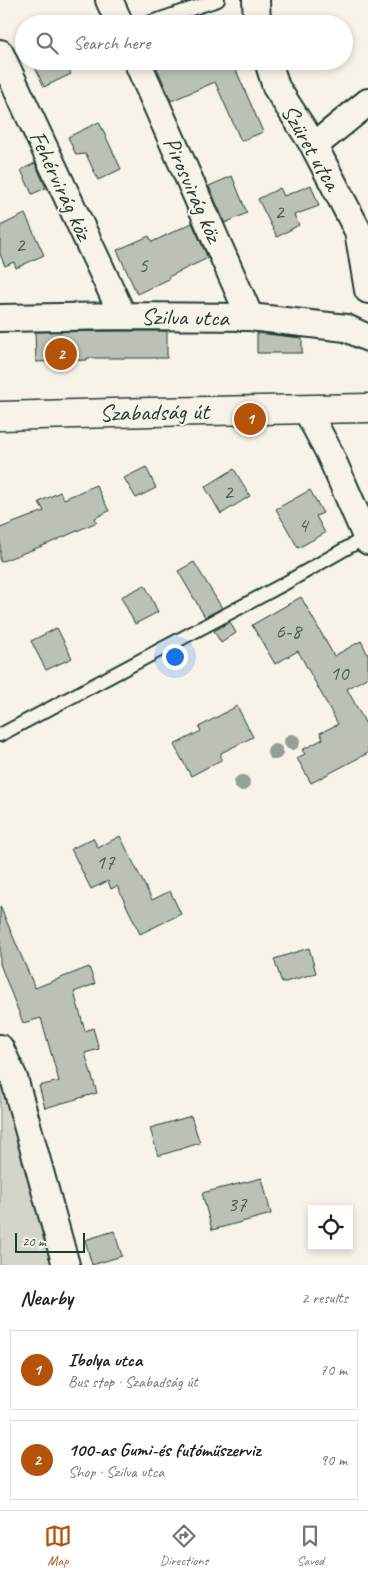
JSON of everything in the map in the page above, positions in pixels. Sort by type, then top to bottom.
[{"type":"main road","name":"Szabadság út","points":[[0,416],[368,408]]},
{"type":"street","points":[[109,0],[116,15]]},
{"type":"street","points":[[256,0],[257,15]]},
{"type":"street","name":"Fehérvirág köz","points":[[0,53],[122,316]]},
{"type":"street","name":"Pirosvirág köz","points":[[141,70],[250,317]]},
{"type":"street","name":"Szüret utca","points":[[271,70],[276,86],[314,146],[358,231],[368,290]]},
{"type":"street","points":[[314,146],[368,102]]},
{"type":"street","name":"Szilva utca","points":[[0,318],[122,316],[250,317],[346,328],[368,338]]},
{"type":"street","points":[[306,409],[328,450],[367,539]]},
{"type":"street","points":[[0,1048],[14,1078],[66,1265]]},
{"type":"lane","points":[[172,15],[218,0]]},
{"type":"lane","points":[[0,735],[367,539]]},
{"type":"shaded area","points":[[0,1082],[2,1086],[51,1265],[0,1265]]},
{"type":"building","points":[[36,70],[69,70],[71,74],[44,87]]},
{"type":"building","points":[[158,70],[236,70],[263,132],[241,141],[215,82],[171,101]]},
{"type":"building","points":[[99,122],[121,169],[98,180],[86,154],[76,155],[68,137]]},
{"type":"building","points":[[35,163],[46,188],[32,194],[21,170]]},
{"type":"building","points":[[232,176],[247,213],[225,223],[209,186]]},
{"type":"building","points":[[311,185],[319,206],[294,215],[299,225],[277,237],[258,199],[280,188],[284,196]]},
{"type":"building","points":[[25,214],[44,255],[16,268],[14,262],[5,266],[0,254],[0,226]]},
{"type":"building","points":[[192,223],[208,258],[137,294],[117,250],[149,236],[152,242]]},
{"type":"building","points":[[167,331],[167,358],[87,358],[87,360],[36,362],[35,332]]},
{"type":"building","points":[[257,333],[302,338],[302,353],[257,353]]},
{"type":"building","points":[[146,467],[156,488],[136,498],[124,478]]},
{"type":"building","points":[[234,469],[250,496],[221,514],[205,487]]},
{"type":"building","points":[[96,485],[109,511],[95,518],[97,522],[0,562],[0,528],[44,511],[39,502],[60,492],[64,499]]},
{"type":"building","points":[[310,490],[323,513],[316,516],[325,533],[298,548],[276,509]]},
{"type":"building","points":[[194,562],[222,608],[205,617],[178,571]]},
{"type":"building","points":[[145,585],[158,612],[135,624],[121,597]]},
{"type":"building","points":[[301,597],[334,656],[361,641],[368,655],[368,677],[347,689],[368,728],[368,753],[311,783],[297,758],[305,754],[302,750],[323,739],[320,733],[338,724],[298,651],[275,664],[252,625]]},
{"type":"building","points":[[230,622],[236,633],[221,643],[214,631]]},
{"type":"building","points":[[57,628],[72,658],[46,670],[31,641]]},
{"type":"building","points":[[237,706],[253,737],[221,753],[221,760],[191,776],[174,745],[201,731],[199,727]]},
{"type":"building","points":[[120,836],[152,900],[170,891],[181,914],[140,934],[117,886],[111,889],[108,881],[91,889],[71,849],[93,838],[98,848]]},
{"type":"building","points":[[0,906],[35,988],[89,967],[95,984],[74,992],[85,1031],[93,1028],[99,1049],[85,1053],[97,1093],[45,1108],[39,1086],[59,1081],[41,1018],[23,1023],[0,964]]},
{"type":"building","points":[[309,948],[316,973],[282,983],[274,959]]},
{"type":"building","points":[[191,1116],[200,1143],[158,1156],[150,1128]]},
{"type":"building","points":[[262,1178],[271,1214],[212,1230],[202,1193]]},
{"type":"building","points":[[114,1231],[122,1256],[92,1265],[85,1240]]},
{"type":"place","name":"100-as Gumi-és futóműszerviz","points":[[61,354]]},
{"type":"place","name":"Ibolya utca","points":[[250,419]]}]
